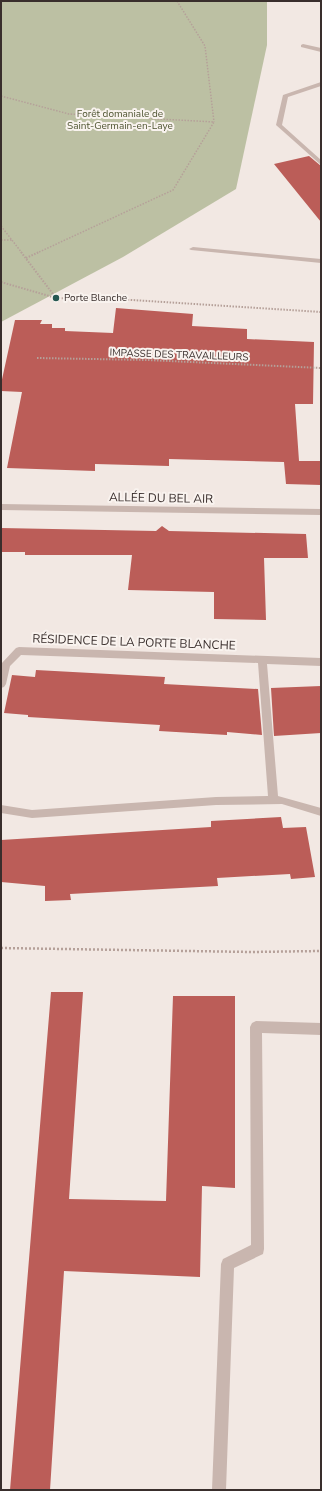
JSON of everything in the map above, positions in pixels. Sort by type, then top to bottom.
[{"type":"street","points":[[303,46],[321,50]]},
{"type":"street","points":[[321,84],[285,96],[279,125],[321,164]]},
{"type":"street","points":[[193,249],[321,261]]},
{"type":"street","name":"ALLÉE DU BEL AIR","points":[[1,507],[321,512]]},
{"type":"street","name":"RÉSIDENCE DE LA PORTE BLANCHE","points":[[1,684],[6,664],[19,652],[321,662]]},
{"type":"street","points":[[262,660],[273,800]]},
{"type":"street","points":[[1,809],[32,814],[216,801],[282,800],[321,812]]},
{"type":"street","points":[[219,1490],[228,1264],[258,1249],[256,1027],[321,1029]]},
{"type":"path","points":[[26,258],[173,190],[214,122],[205,46],[177,1]]},
{"type":"path","points":[[1,96],[70,114],[214,122]]},
{"type":"path","points":[[1,226],[56,298]]},
{"type":"path","points":[[1,240],[12,240]]},
{"type":"path","points":[[1,282],[56,298],[132,300],[321,312]]},
{"type":"path","name":"IMPASSE DES TRAVAILLEURS","points":[[37,358],[147,360],[321,368]]},
{"type":"path","points":[[1,948],[251,952],[321,951]]},
{"type":"green space","name":"Forêt domaniale de Saint-Germain-en-Laye","points":[[1,1],[267,1],[267,45],[236,189],[123,257],[1,322]]},
{"type":"building","points":[[309,156],[321,166],[321,222],[274,164]]},
{"type":"building","points":[[116,308],[193,314],[192,326],[247,329],[247,339],[314,342],[313,404],[295,404],[299,461],[321,461],[321,485],[286,484],[284,462],[169,459],[169,466],[95,464],[95,471],[7,468],[22,392],[1,391],[1,384],[15,320],[42,320],[40,324],[52,324],[52,328],[65,328],[65,331],[113,333]]},
{"type":"building","points":[[162,526],[169,531],[306,534],[308,558],[264,558],[266,620],[214,619],[214,592],[128,590],[132,555],[25,555],[25,552],[1,552],[1,528],[156,531]]},
{"type":"building","points":[[36,670],[165,677],[164,684],[258,689],[262,735],[227,732],[227,735],[159,731],[160,725],[28,717],[28,715],[4,713],[12,675],[35,677]]},
{"type":"building","points":[[321,686],[321,733],[274,736],[271,688]]},
{"type":"building","points":[[281,817],[283,828],[306,827],[315,877],[291,879],[290,874],[217,878],[218,886],[70,894],[71,900],[45,901],[45,886],[1,882],[1,840],[211,827],[211,821]]},
{"type":"building","points":[[51,992],[83,992],[69,1199],[166,1201],[173,996],[235,996],[235,1188],[202,1186],[200,1277],[64,1271],[50,1490],[10,1490]]},
{"type":"place","name":"Porte Blanche","points":[[56,298]]}]
